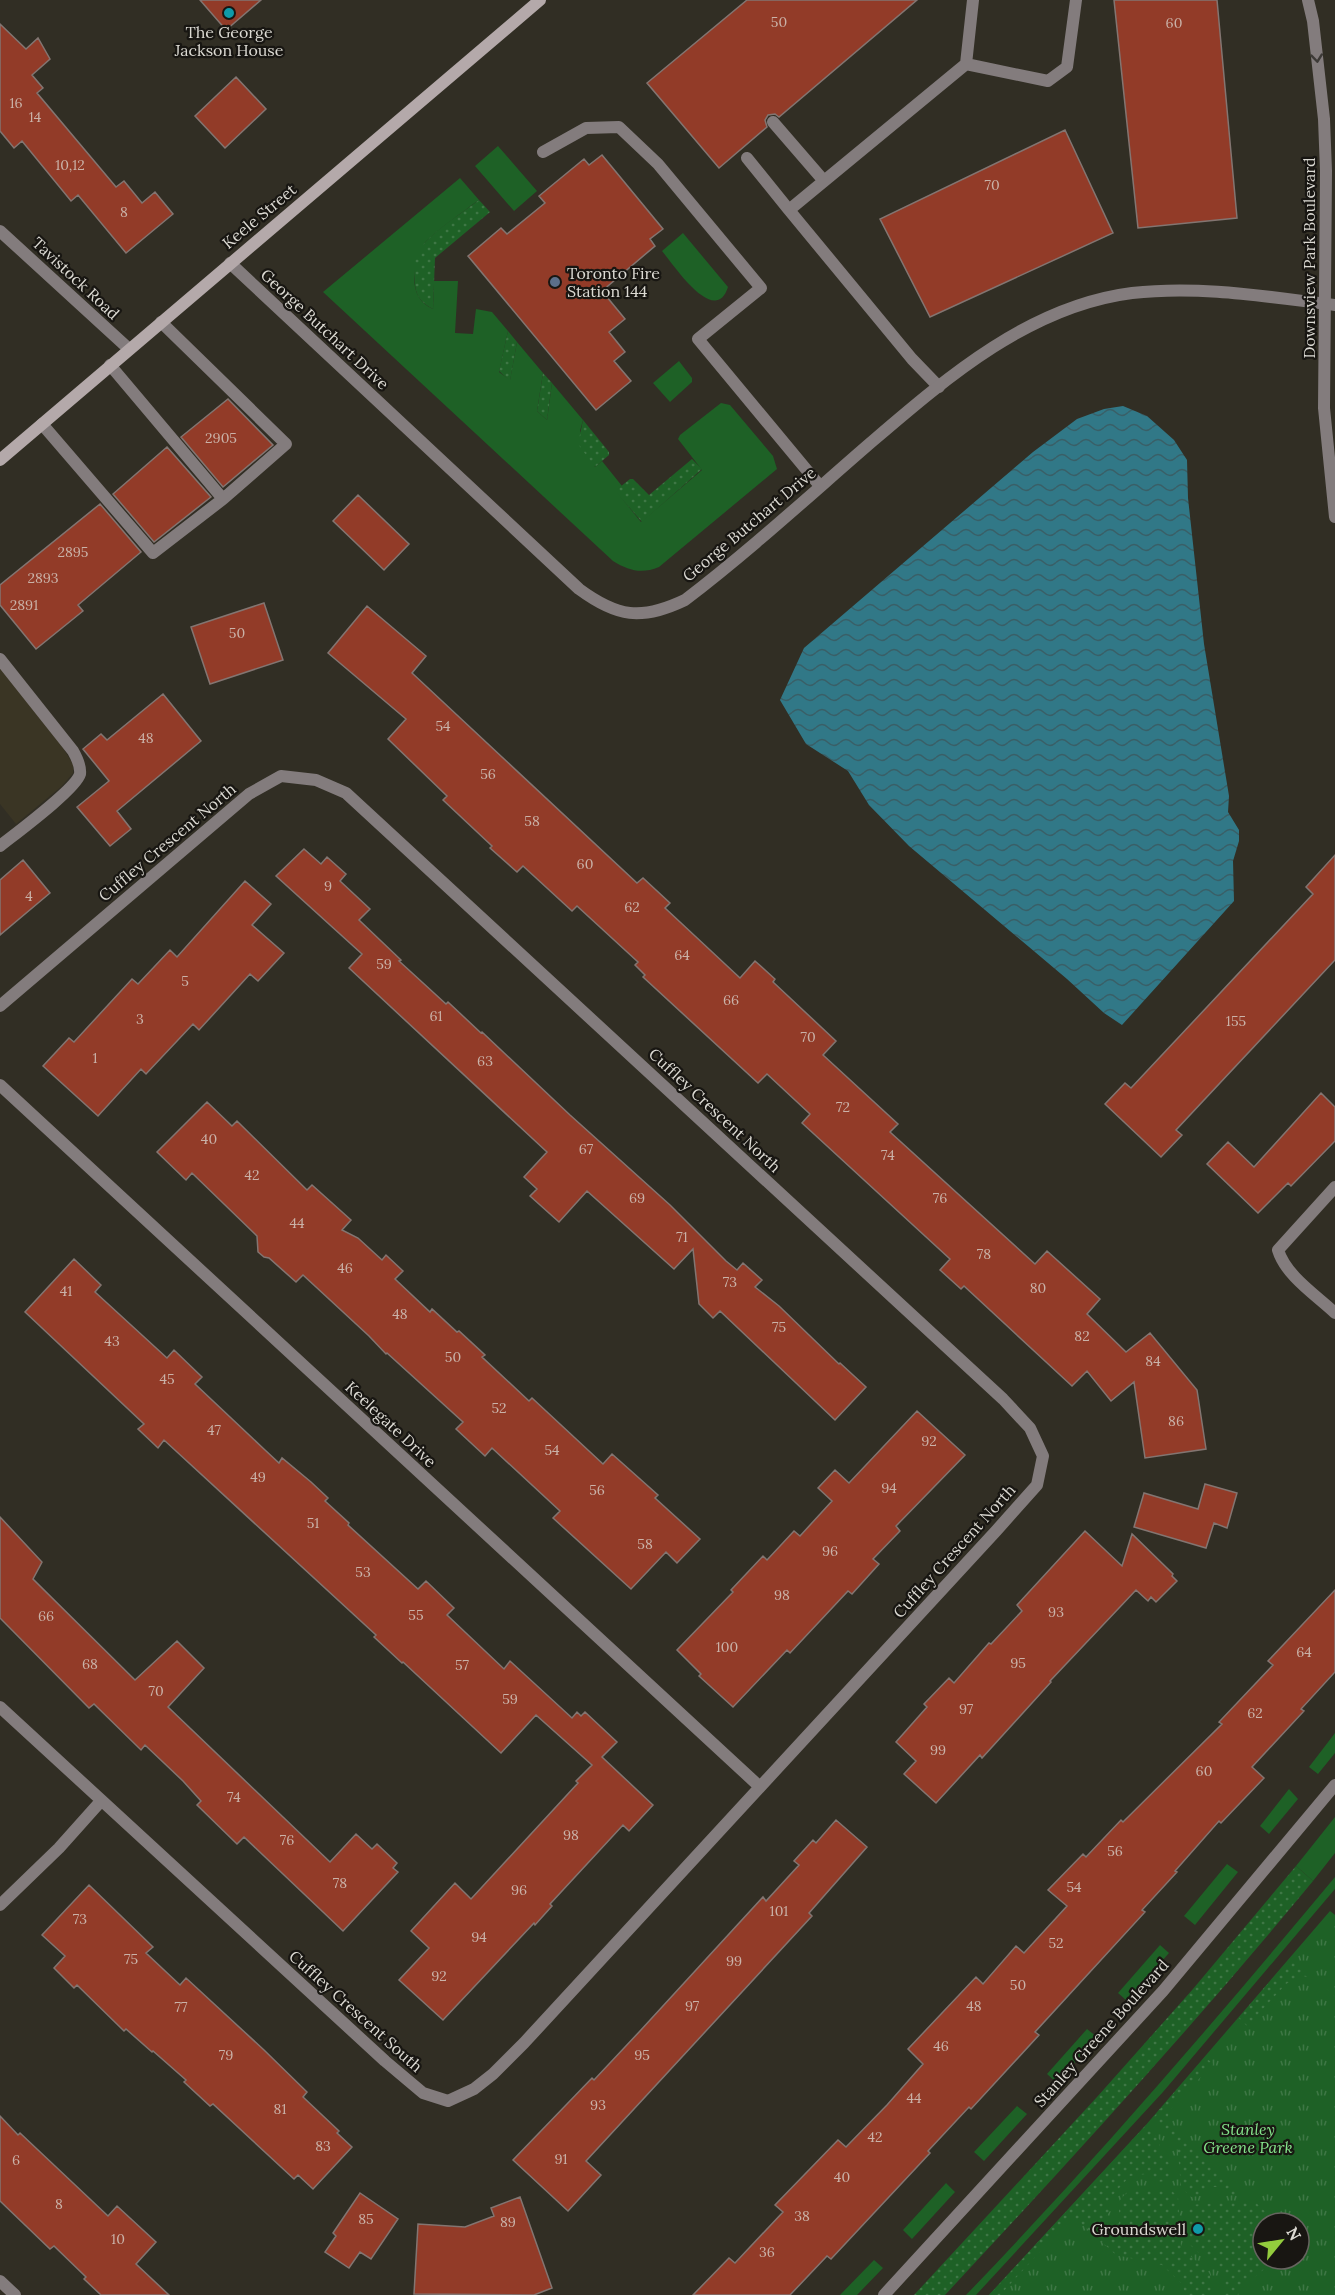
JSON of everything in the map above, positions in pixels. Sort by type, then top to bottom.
[{"type":"main road","name":"Keele Street","points":[[0,460],[540,0]]},
{"type":"street","points":[[789,210],[966,64],[973,0]]},
{"type":"street","points":[[966,64],[1048,81],[1067,67],[1076,0]]},
{"type":"street","name":"Downsview Park Boulevard","points":[[1308,0],[1313,21],[1324,119],[1330,305],[1324,408],[1335,517]]},
{"type":"street","points":[[773,122],[824,181]]},
{"type":"street","points":[[543,152],[586,128],[619,128],[658,164],[761,288],[699,339],[820,486]]},
{"type":"street","points":[[747,158],[912,359],[939,387]]},
{"type":"street","name":"Tavistock Road","points":[[0,231],[129,349]]},
{"type":"street","name":"George Butchart Drive","points":[[230,262],[579,589],[597,603],[620,612],[656,611],[685,600],[963,367],[1016,333],[1074,307],[1131,293],[1182,290],[1240,293],[1330,305]]},
{"type":"street","points":[[42,424],[153,553],[223,499],[286,444],[161,322]]},
{"type":"street","points":[[111,365],[223,499]]},
{"type":"street","points":[[0,659],[74,751],[79,763],[80,774],[63,794],[0,846]]},
{"type":"street","name":"Cuffley Crescent North","points":[[0,1006],[249,794],[282,776],[316,780],[346,793],[1003,1399],[1030,1428],[1043,1456],[1037,1485],[759,1786]]},
{"type":"street","name":"Keelegate Drive","points":[[0,1085],[759,1786]]},
{"type":"street","points":[[1335,1187],[1278,1250],[1288,1269],[1335,1313]]},
{"type":"street","name":"Cuffley Crescent South","points":[[0,1707],[385,2061],[423,2093],[448,2101],[474,2089],[493,2074],[524,2043],[759,1786]]},
{"type":"street","name":"Stanley Greene Boulevard","points":[[884,2295],[1163,1991],[1335,1785]]},
{"type":"street","points":[[0,1905],[59,1848],[101,1801]]},
{"type":"street","points":[[0,2281],[15,2295]]},
{"type":"shaded area","points":[[0,667],[54,734],[73,764],[73,773],[62,786],[16,824],[0,804]]},
{"type":"green space","points":[[498,146],[537,191],[514,211],[475,166]]},
{"type":"green space","points":[[460,178],[479,200],[424,244],[417,261],[414,280],[419,297],[433,309],[434,281],[458,281],[455,333],[473,334],[476,309],[492,312],[508,331],[499,372],[510,380],[517,342],[543,373],[537,411],[547,420],[552,383],[583,420],[580,431],[595,467],[602,461],[622,486],[616,491],[641,522],[702,470],[678,439],[721,403],[730,405],[773,456],[777,469],[659,567],[636,570],[613,561],[323,292]]},
{"type":"green space","points":[[479,200],[490,212],[435,258],[433,309],[418,297],[414,272],[416,255],[437,232]]},
{"type":"green space","points":[[683,233],[728,287],[722,298],[714,300],[704,297],[684,279],[662,251]]},
{"type":"green space","points":[[508,331],[517,342],[510,381],[499,371]]},
{"type":"green space","points":[[679,361],[692,378],[692,382],[670,402],[653,383]]},
{"type":"green space","points":[[543,373],[552,383],[547,420],[537,411]]},
{"type":"green space","points":[[583,420],[609,452],[609,455],[595,467],[578,444]]},
{"type":"green space","points":[[692,459],[702,469],[642,522],[615,491],[633,479],[649,495]]},
{"type":"green space","points":[[1335,1733],[1335,1753],[1318,1774],[1309,1767]]},
{"type":"green space","points":[[1289,1789],[1298,1799],[1269,1834],[1260,1826]]},
{"type":"green space","points":[[1335,1817],[1335,1853],[1313,1881],[1296,1866]]},
{"type":"green space","points":[[1227,1864],[1238,1872],[1195,1925],[1184,1916]]},
{"type":"green space","points":[[1296,1866],[1313,1881],[1132,2091],[945,2295],[914,2295],[1097,2097],[1193,1989]]},
{"type":"green space","points":[[1335,1877],[1335,1889],[1163,2092],[976,2295],[966,2295],[1154,2089]]},
{"type":"green space","name":"Stanley Greene Park","points":[[1330,1911],[1335,1915],[1335,2295],[989,2295],[1145,2126]]},
{"type":"green space","points":[[1160,1945],[1169,1953],[1127,2001],[1118,1993]]},
{"type":"green space","points":[[1292,1956],[1335,1997],[1335,2001],[1309,1978],[1301,1975],[1286,1984],[1247,2026],[1239,2018]]},
{"type":"green space","points":[[1087,2029],[1097,2037],[1057,2083],[1047,2074]]},
{"type":"green space","points":[[1205,2057],[1213,2064],[1169,2111],[1167,2122],[1242,2194],[1228,2196],[1220,2187],[1207,2187],[1200,2196],[1191,2197],[1181,2187],[1177,2141],[1151,2120]]},
{"type":"green space","points":[[1017,2106],[1027,2114],[984,2161],[974,2152]]},
{"type":"green space","points":[[1145,2126],[1160,2140],[1160,2153],[1169,2163],[1171,2181],[1153,2182],[1146,2174],[1130,2176],[1110,2198],[1110,2211],[1092,2233],[1073,2216],[1000,2295],[989,2295]]},
{"type":"green space","points":[[946,2183],[955,2192],[912,2239],[903,2230]]},
{"type":"green space","points":[[1170,2189],[1178,2197],[1181,2247],[1210,2274],[1211,2295],[1183,2295],[1185,2292],[1181,2283],[1162,2265],[1116,2255],[1102,2242],[1119,2223],[1119,2201],[1128,2191]]},
{"type":"green space","points":[[1254,2201],[1264,2211],[1251,2211],[1251,2271],[1262,2271],[1244,2286],[1238,2295],[1219,2295],[1224,2290],[1223,2274],[1189,2244],[1188,2205]]},
{"type":"green space","points":[[874,2260],[883,2268],[857,2295],[840,2295]]},
{"type":"water","points":[[1123,406],[1147,416],[1174,440],[1187,460],[1188,498],[1204,644],[1229,796],[1228,812],[1239,830],[1239,841],[1233,861],[1234,901],[1122,1025],[1104,1013],[909,846],[869,805],[848,771],[806,744],[780,700],[804,648],[1033,452],[1077,419],[1104,409]]},
{"type":"building","name":"The George Jackson House","points":[[200,0],[261,0],[226,30]]},
{"type":"building","points":[[747,0],[917,0],[779,117],[775,114],[768,115],[765,120],[767,127],[719,168],[647,83]]},
{"type":"building","points":[[1114,0],[1217,0],[1237,218],[1138,228]]},
{"type":"building","points":[[0,24],[26,49],[38,38],[50,59],[32,75],[43,88],[37,93],[116,187],[124,181],[142,203],[155,192],[173,214],[126,253],[78,195],[71,201],[22,141],[14,148],[0,131]]},
{"type":"building","points":[[236,77],[266,109],[225,148],[195,116]]},
{"type":"building","points":[[1065,130],[1113,233],[930,317],[880,219]]},
{"type":"building","name":"Toronto Fire Station 144","points":[[602,155],[663,229],[650,239],[655,246],[602,291],[625,319],[609,332],[625,352],[614,361],[631,381],[596,410],[468,256],[501,228],[507,234],[545,203],[539,196],[584,159],[589,165]]},
{"type":"building","points":[[228,399],[273,445],[223,487],[181,437]]},
{"type":"building","points":[[167,447],[211,497],[154,542],[113,494]]},
{"type":"building","points":[[358,495],[409,544],[384,570],[333,521]]},
{"type":"building","points":[[100,504],[141,552],[78,605],[83,611],[36,649],[0,605],[0,585]]},
{"type":"building","points":[[264,603],[283,660],[210,684],[191,627]]},
{"type":"building","points":[[367,606],[426,656],[412,673],[637,883],[643,878],[670,903],[665,908],[740,978],[755,961],[775,979],[773,982],[836,1041],[823,1055],[898,1124],[890,1132],[1035,1264],[1047,1251],[1100,1299],[1087,1314],[1126,1352],[1150,1333],[1197,1390],[1206,1449],[1145,1458],[1134,1382],[1111,1401],[1087,1371],[1072,1386],[964,1286],[961,1289],[940,1270],[950,1259],[802,1123],[810,1114],[767,1074],[758,1083],[643,977],[645,975],[635,965],[638,962],[577,906],[572,911],[523,866],[517,872],[490,848],[492,846],[443,800],[447,796],[388,739],[406,719],[328,653]]},
{"type":"building","points":[[163,694],[201,741],[117,811],[131,829],[110,846],[77,807],[109,781],[83,749],[101,734],[107,740]]},
{"type":"building","points":[[304,849],[321,864],[327,857],[346,874],[340,881],[370,909],[359,920],[401,960],[399,961],[446,1004],[448,1002],[482,1032],[670,1205],[726,1261],[737,1270],[743,1263],[762,1280],[755,1287],[779,1306],[866,1387],[835,1420],[720,1311],[713,1318],[699,1304],[693,1249],[674,1269],[587,1191],[559,1222],[530,1196],[537,1189],[524,1177],[547,1152],[349,968],[362,954],[276,876]]},
{"type":"building","points":[[1335,855],[1335,960],[1176,1130],[1182,1135],[1161,1157],[1105,1104],[1125,1083],[1131,1088],[1313,894],[1306,887]]},
{"type":"building","points":[[23,860],[50,893],[0,935],[0,880]]},
{"type":"building","points":[[245,881],[271,904],[252,925],[284,953],[258,981],[250,974],[199,1030],[193,1024],[146,1074],[141,1069],[98,1116],[43,1066],[69,1038],[74,1042],[132,979],[138,984],[170,950],[177,957]]},
{"type":"building","points":[[1321,1093],[1335,1107],[1335,1141],[1291,1186],[1288,1183],[1258,1213],[1207,1164],[1228,1142],[1254,1167]]},
{"type":"building","points":[[207,1102],[232,1126],[237,1121],[307,1190],[312,1185],[351,1220],[342,1230],[358,1238],[382,1260],[386,1255],[403,1271],[395,1279],[430,1312],[432,1309],[457,1332],[459,1331],[485,1355],[482,1357],[529,1401],[532,1398],[603,1464],[612,1454],[658,1495],[655,1498],[700,1539],[677,1563],[666,1552],[631,1589],[553,1518],[560,1511],[492,1448],[485,1456],[456,1429],[463,1422],[386,1354],[303,1275],[296,1282],[269,1258],[258,1252],[257,1236],[192,1173],[186,1180],[157,1152]]},
{"type":"building","points":[[74,1259],[101,1285],[95,1292],[167,1358],[174,1350],[202,1377],[195,1384],[279,1463],[282,1458],[311,1482],[328,1498],[325,1501],[349,1523],[348,1525],[418,1589],[426,1581],[454,1608],[447,1615],[504,1669],[510,1661],[572,1718],[577,1712],[581,1716],[585,1712],[617,1742],[602,1757],[653,1805],[629,1831],[623,1825],[550,1904],[552,1906],[535,1925],[534,1923],[443,2020],[399,1980],[429,1948],[411,1931],[455,1883],[471,1899],[592,1765],[536,1715],[501,1753],[164,1440],[158,1448],[138,1429],[144,1424],[25,1312]]},
{"type":"building","points":[[917,1411],[965,1455],[896,1526],[900,1531],[873,1559],[879,1564],[852,1594],[848,1591],[790,1653],[787,1650],[733,1707],[699,1676],[701,1674],[677,1650],[733,1592],[731,1590],[763,1556],[767,1560],[794,1531],[800,1536],[832,1501],[818,1488],[835,1470],[849,1483]]},
{"type":"building","points":[[1205,1484],[1237,1493],[1227,1528],[1214,1523],[1206,1548],[1134,1527],[1144,1493],[1198,1509]]},
{"type":"building","points":[[0,1517],[42,1562],[33,1579],[135,1680],[177,1641],[204,1668],[168,1707],[330,1862],[356,1834],[372,1849],[377,1844],[397,1863],[393,1868],[398,1872],[343,1931],[244,1837],[237,1844],[197,1805],[201,1801],[183,1781],[145,1745],[141,1750],[94,1704],[89,1708],[0,1618]]},
{"type":"building","points":[[1085,1531],[1122,1566],[1132,1534],[1173,1574],[1172,1576],[1177,1581],[1156,1602],[1151,1597],[1148,1601],[1136,1590],[1050,1681],[982,1758],[980,1755],[936,1803],[904,1774],[916,1761],[896,1742],[927,1707],[924,1704],[949,1678],[954,1683],[989,1643],[991,1644],[1022,1611],[1017,1605]]},
{"type":"building","points":[[1335,1590],[1335,1672],[1301,1709],[1304,1711],[1252,1767],[1264,1778],[1221,1823],[1219,1821],[1175,1871],[1177,1872],[1142,1910],[1145,1912],[1035,2032],[1039,2035],[971,2109],[969,2107],[928,2151],[930,2153],[831,2259],[827,2256],[790,2295],[693,2295],[729,2258],[735,2263],[783,2212],[775,2205],[838,2140],[846,2147],[887,2105],[923,2064],[908,2049],[976,1977],[983,1984],[1016,1946],[1024,1953],[1067,1906],[1048,1890],[1083,1854],[1086,1857],[1121,1820],[1123,1822],[1222,1724],[1219,1722],[1273,1665],[1268,1661]]},
{"type":"building","points":[[836,1820],[867,1847],[809,1913],[812,1916],[586,2161],[601,2175],[568,2211],[513,2160],[592,2078],[594,2080],[763,1897],[766,1901],[799,1865],[794,1861],[813,1840],[816,1843]]},
{"type":"building","points":[[89,1885],[153,1947],[146,1953],[180,1985],[186,1978],[264,2050],[307,2092],[303,2097],[339,2131],[337,2133],[352,2147],[313,2189],[298,2175],[294,2179],[213,2104],[210,2106],[184,2082],[186,2080],[126,2029],[124,2031],[77,1985],[74,1988],[54,1968],[65,1956],[42,1935]]},
{"type":"building","points":[[0,2116],[108,2216],[117,2206],[156,2242],[136,2264],[169,2295],[101,2295],[54,2246],[50,2249],[0,2201]]},
{"type":"building","points":[[360,2193],[398,2219],[371,2259],[360,2252],[349,2268],[325,2252],[336,2236],[333,2233]]},
{"type":"building","points":[[520,2197],[552,2288],[534,2295],[414,2294],[418,2224],[465,2227],[494,2216],[491,2208]]},
{"type":"place","name":"The George Jackson House","points":[[229,13]]},
{"type":"place","name":"Toronto Fire Station 144","points":[[555,282]]},
{"type":"place","name":"Groundswell","points":[[1198,2229]]}]
